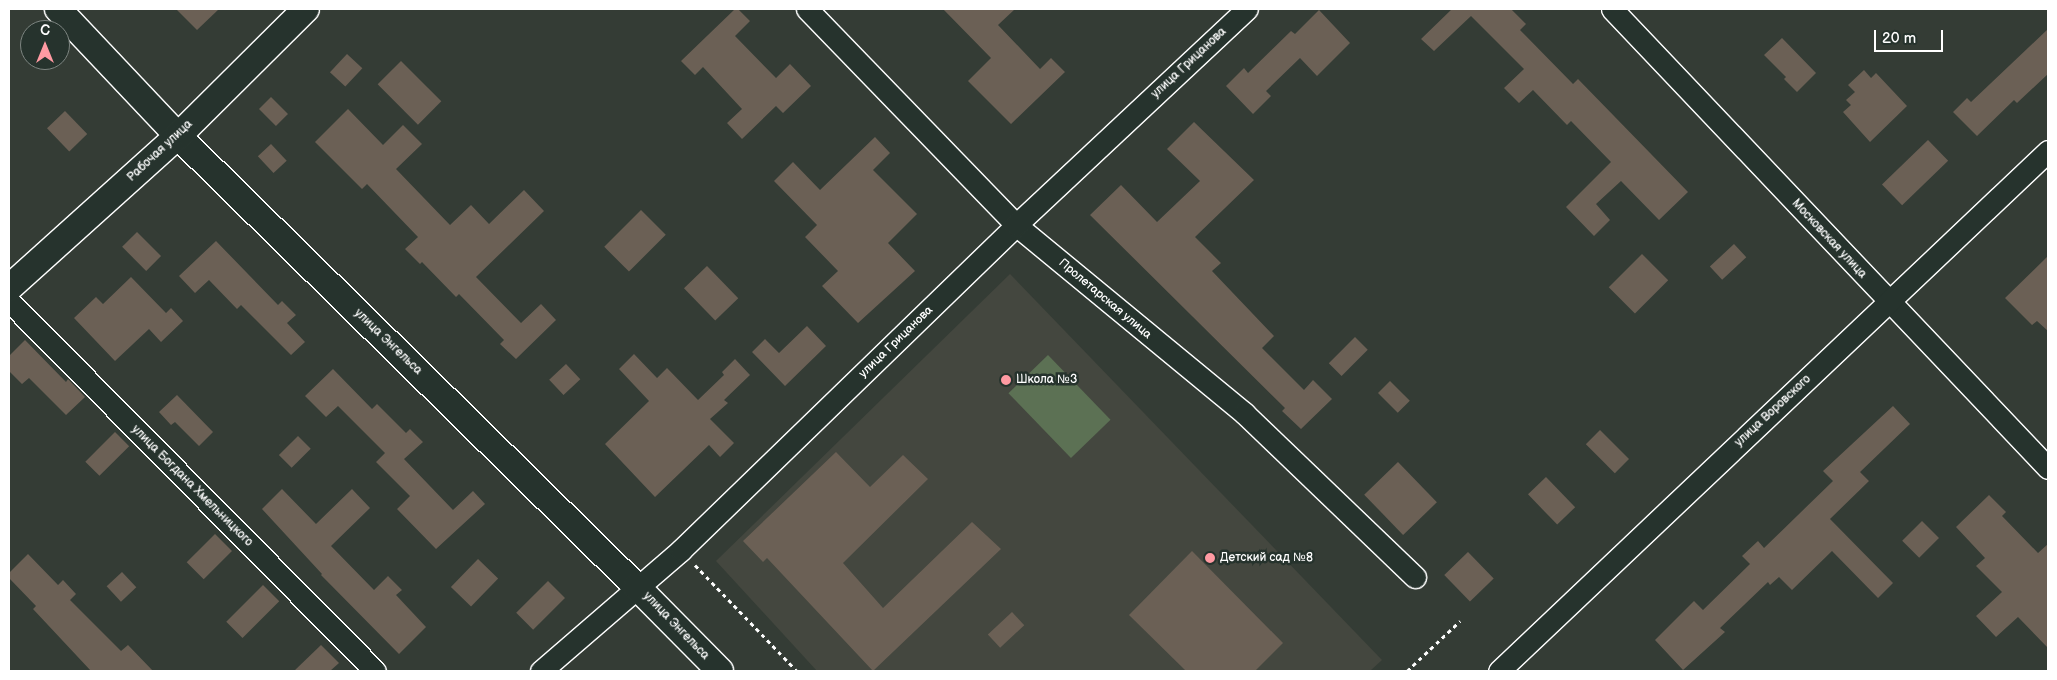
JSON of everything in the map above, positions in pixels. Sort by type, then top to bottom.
[{"type":"street","name":"улица Энгельса","points":[[58,9],[178,136],[637,586],[720,671]]},
{"type":"street","name":"Рабочая улица","points":[[9,288],[178,136],[306,9]]},
{"type":"street","name":"Пролетарская улица","points":[[807,9],[1016,225],[1244,413],[1415,576]]},
{"type":"street","name":"улица Грицанова","points":[[541,671],[637,586],[681,550],[1016,225],[1247,9]]},
{"type":"street","name":"Московская улица","points":[[1612,9],[2048,468]]},
{"type":"street","name":"улица Воровского","points":[[1499,671],[2048,151]]},
{"type":"street","name":"улица Богдана Хмельницкого","points":[[9,301],[375,671]]},
{"type":"path","points":[[681,550],[797,671]]},
{"type":"path","points":[[1407,671],[1460,621]]},
{"type":"shaded area","name":"Школа №3","points":[[1010,274],[1382,660],[1370,671],[817,671],[716,561]]},
{"type":"green space","points":[[1048,355],[1111,420],[1071,458],[1008,393]]},
{"type":"building","points":[[176,9],[219,9],[197,30]]},
{"type":"building","points":[[735,9],[738,9],[750,21],[735,36],[776,78],[790,64],[811,86],[783,113],[776,106],[742,139],[727,123],[742,109],[703,67],[695,75],[681,61]]},
{"type":"building","points":[[943,9],[1015,9],[998,25],[1040,69],[1051,58],[1065,72],[1011,124],[968,81],[991,58]]},
{"type":"building","points":[[1452,9],[1511,9],[1526,24],[1520,30],[1573,84],[1578,79],[1688,192],[1659,220],[1621,181],[1596,204],[1610,220],[1594,236],[1566,207],[1611,162],[1571,121],[1567,125],[1533,90],[1519,103],[1504,88],[1524,69],[1471,16],[1434,51],[1421,39]]},
{"type":"building","points":[[1319,10],[1350,43],[1317,76],[1300,58],[1266,91],[1271,96],[1253,114],[1226,86],[1244,68],[1248,73],[1291,31],[1295,34]]},
{"type":"building","points":[[2048,29],[2048,74],[2017,103],[2014,100],[1977,136],[1953,112],[1967,98],[1971,102]]},
{"type":"building","points":[[1782,38],[1816,73],[1797,92],[1784,79],[1786,77],[1764,55]]},
{"type":"building","points":[[347,54],[362,68],[345,87],[330,72]]},
{"type":"building","points":[[401,61],[441,101],[418,125],[378,84]]},
{"type":"building","points":[[1864,70],[1871,78],[1876,73],[1907,106],[1870,142],[1843,112],[1851,105],[1846,100],[1855,92],[1848,85]]},
{"type":"building","points":[[271,97],[288,114],[276,126],[259,109]]},
{"type":"building","points":[[348,109],[383,145],[403,125],[422,144],[396,169],[450,225],[471,205],[489,224],[524,190],[544,211],[476,277],[521,323],[541,304],[556,320],[516,359],[500,344],[504,340],[459,294],[456,297],[422,262],[420,264],[405,249],[418,237],[367,184],[362,189],[315,142]]},
{"type":"building","points":[[65,111],[87,134],[69,151],[47,128]]},
{"type":"building","points":[[1194,122],[1254,180],[1195,237],[1221,263],[1212,271],[1274,336],[1262,348],[1304,390],[1313,380],[1332,399],[1301,429],[1282,411],[1285,408],[1090,215],[1121,185],[1157,222],[1200,181],[1167,149]]},
{"type":"building","points":[[875,137],[890,153],[873,170],[917,214],[888,243],[915,271],[858,323],[822,286],[838,271],[805,237],[817,225],[774,181],[793,162],[820,190]]},
{"type":"building","points":[[1928,140],[1948,161],[1902,205],[1882,184]]},
{"type":"building","points":[[271,144],[287,161],[274,173],[258,156]]},
{"type":"building","points":[[641,210],[666,235],[629,272],[604,247]]},
{"type":"building","points":[[137,232],[161,256],[146,271],[122,247]]},
{"type":"building","points":[[216,241],[278,305],[282,301],[296,315],[287,323],[305,342],[291,355],[241,305],[237,309],[209,280],[195,293],[179,276]]},
{"type":"building","points":[[1734,244],[1746,257],[1722,280],[1710,267]]},
{"type":"building","points":[[1642,254],[1668,280],[1635,313],[1609,287]]},
{"type":"building","points":[[2048,256],[2048,331],[2037,321],[2032,325],[2005,298]]},
{"type":"building","points":[[707,266],[738,298],[715,321],[684,288]]},
{"type":"building","points":[[131,277],[166,313],[171,308],[183,321],[161,342],[149,329],[115,361],[74,318],[96,297],[103,304]]},
{"type":"building","points":[[807,326],[826,346],[785,386],[752,352],[765,339],[779,353]]},
{"type":"building","points":[[1355,337],[1368,350],[1342,376],[1329,363]]},
{"type":"building","points":[[25,340],[66,382],[68,379],[85,397],[66,415],[29,378],[22,384],[9,371],[9,356]]},
{"type":"building","points":[[634,354],[657,378],[667,368],[698,400],[724,375],[722,372],[735,359],[750,375],[724,400],[728,403],[710,419],[734,443],[720,457],[709,445],[655,497],[605,444],[649,401],[619,369]]},
{"type":"building","points":[[566,364],[580,379],[564,395],[549,380]]},
{"type":"building","points":[[333,369],[372,409],[377,404],[406,433],[410,429],[423,442],[404,459],[453,510],[473,491],[485,504],[436,549],[397,509],[410,496],[376,462],[385,453],[338,406],[326,417],[305,396]]},
{"type":"building","points":[[1390,381],[1410,401],[1398,413],[1378,393]]},
{"type":"building","points":[[177,395],[213,432],[199,446],[175,422],[171,425],[159,412]]},
{"type":"building","points":[[1893,406],[1910,424],[1860,472],[1869,481],[1830,519],[1893,583],[1878,598],[1832,551],[1792,590],[1779,577],[1770,585],[1768,582],[1720,628],[1725,632],[1683,670],[1655,640],[1694,601],[1703,610],[1750,564],[1742,556],[1758,541],[1764,548],[1833,481],[1823,471]]},
{"type":"building","points":[[1600,430],[1629,459],[1615,473],[1586,444]]},
{"type":"building","points":[[115,432],[129,446],[99,476],[85,462]]},
{"type":"building","points":[[298,436],[311,449],[292,468],[279,455]]},
{"type":"building","points":[[836,452],[870,487],[903,455],[928,479],[843,563],[883,608],[972,522],[1001,549],[873,671],[767,558],[763,562],[743,541]]},
{"type":"building","points":[[1398,462],[1437,502],[1403,535],[1364,495]]},
{"type":"building","points":[[1546,477],[1575,507],[1557,525],[1528,494]]},
{"type":"building","points":[[282,489],[316,524],[352,489],[370,508],[331,546],[374,590],[388,576],[402,590],[396,595],[426,627],[399,654],[321,575],[262,509]]},
{"type":"building","points":[[1989,495],[2006,512],[2002,516],[2038,553],[2048,544],[2048,648],[2018,617],[1996,637],[1976,616],[2002,592],[1976,566],[1985,558],[1956,527]]},
{"type":"building","points":[[1922,521],[1939,538],[1919,558],[1902,541]]},
{"type":"building","points":[[215,534],[232,551],[204,579],[187,562]]},
{"type":"building","points":[[1192,551],[1283,643],[1255,671],[1186,671],[1129,615]]},
{"type":"building","points":[[1468,552],[1494,579],[1470,602],[1444,575]]},
{"type":"building","points":[[28,554],[58,585],[63,580],[76,594],[70,600],[121,651],[128,645],[153,671],[91,671],[33,609],[36,606],[9,578],[9,573]]},
{"type":"building","points":[[478,559],[498,578],[471,607],[451,587]]},
{"type":"building","points":[[122,572],[136,587],[121,602],[107,586]]},
{"type":"building","points":[[548,581],[565,598],[533,630],[516,613]]},
{"type":"building","points":[[263,585],[279,601],[242,638],[226,622]]},
{"type":"building","points":[[1012,612],[1024,625],[1000,648],[988,635]]},
{"type":"building","points":[[321,645],[339,663],[330,671],[294,671]]},
{"type":"place","name":"Школа №3","points":[[1006,380]]},
{"type":"place","name":"Детский сад №8","points":[[1210,558]]}]
